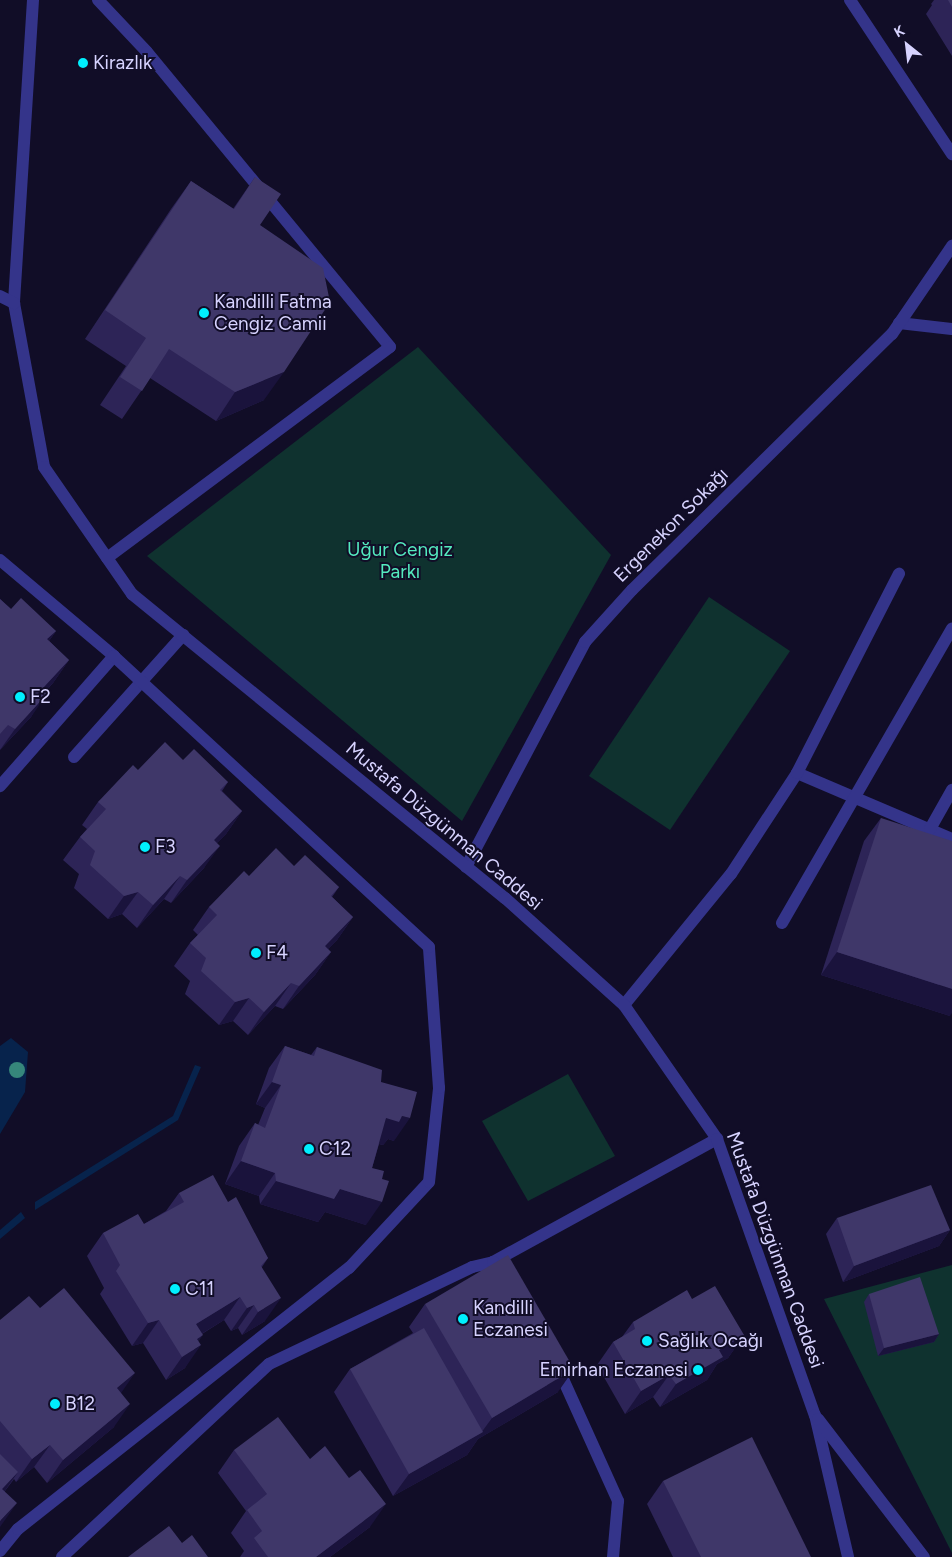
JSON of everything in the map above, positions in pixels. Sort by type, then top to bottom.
[{"type":"street","name":"Mustafa Düzgünman Caddesi","points":[[33,0],[14,303],[44,467],[132,594],[466,867],[624,1005],[717,1139],[815,1415],[848,1557]]},
{"type":"street","points":[[98,0],[147,52],[390,347],[107,558]]},
{"type":"street","points":[[850,0],[952,154]]},
{"type":"street","name":"Ergenekon Sokağı","points":[[466,867],[585,642],[632,590],[899,323],[952,246]]},
{"type":"street","points":[[0,296],[14,303]]},
{"type":"street","points":[[899,323],[952,329]]},
{"type":"street","points":[[0,560],[143,681],[429,947],[440,1088],[429,1182],[349,1268],[18,1529],[0,1551]]},
{"type":"street","points":[[624,1005],[730,874],[797,773],[899,574]]},
{"type":"street","points":[[782,923],[952,629]]},
{"type":"street","points":[[74,757],[183,636]]},
{"type":"street","points":[[0,786],[114,656]]},
{"type":"street","points":[[797,773],[952,839]]},
{"type":"street","points":[[930,829],[952,790]]},
{"type":"street","points":[[62,1557],[269,1364],[472,1267],[493,1262],[717,1139]]},
{"type":"street","points":[[493,1262],[510,1284]]},
{"type":"street","points":[[553,1358],[618,1501],[613,1557]]},
{"type":"street","name":"Mustafa Düzgünman Caddesi","points":[[815,1415],[924,1557]]},
{"type":"green space","name":"Uğur Cengiz Parkı","points":[[418,347],[611,555],[462,821],[147,556]]},
{"type":"green space","points":[[709,597],[790,651],[670,830],[589,776]]},
{"type":"green space","points":[[568,1074],[615,1156],[528,1201],[482,1121]]},
{"type":"green space","points":[[952,1265],[952,1553],[824,1299]]},
{"type":"water","points":[[11,1038],[28,1052],[25,1092],[0,1134],[0,1046]]},
{"type":"water","points":[[195,1065],[201,1067],[178,1120],[35,1210],[35,1202],[173,1116]]},
{"type":"water","points":[[21,1212],[25,1218],[0,1239],[0,1230]]},
{"type":"building","name":"Kandilli Fatma Cengiz Camii","points":[[255,177],[281,194],[260,225],[323,268],[330,302],[284,372],[235,392],[169,349],[142,391],[120,377],[146,338],[105,310],[191,181],[234,209]]},
{"type":"building","points":[[21,598],[56,631],[47,639],[69,660],[42,689],[47,694],[15,729],[8,725],[0,734],[0,599],[11,609]]},
{"type":"building","name":"F3","points":[[165,742],[183,760],[194,749],[228,782],[220,790],[242,811],[214,840],[220,846],[187,880],[180,876],[153,905],[138,892],[124,896],[90,865],[95,851],[80,837],[106,809],[98,802],[133,765],[138,770]]},
{"type":"building","points":[[881,818],[952,841],[952,989],[837,952]]},
{"type":"building","name":"F4","points":[[276,848],[294,866],[305,855],[339,887],[331,896],[353,917],[325,946],[331,952],[299,986],[291,983],[264,1012],[249,998],[235,1002],[201,971],[206,958],[190,943],[217,915],[209,907],[244,871],[249,876]]},
{"type":"building","name":"C12","points":[[285,1046],[314,1056],[317,1047],[382,1070],[381,1082],[417,1092],[410,1118],[402,1116],[399,1122],[386,1118],[372,1168],[384,1171],[382,1179],[389,1181],[382,1202],[340,1189],[334,1199],[276,1181],[275,1173],[241,1161],[255,1123],[265,1128],[281,1085],[272,1082]]},
{"type":"building","name":"C11","points":[[213,1175],[228,1202],[236,1197],[268,1258],[261,1266],[281,1298],[258,1312],[254,1305],[247,1308],[240,1297],[196,1324],[203,1335],[197,1339],[201,1345],[182,1357],[159,1320],[148,1323],[116,1271],[120,1265],[103,1233],[138,1214],[144,1224],[184,1202],[179,1193]]},
{"type":"building","points":[[931,1185],[950,1230],[854,1266],[837,1218]]},
{"type":"building","points":[[508,1255],[574,1369],[492,1418],[425,1304]]},
{"type":"building","points":[[920,1277],[939,1334],[884,1348],[869,1294]]},
{"type":"building","points":[[715,1286],[744,1335],[719,1350],[723,1357],[676,1384],[669,1375],[641,1391],[613,1342],[635,1329],[633,1322],[687,1290],[692,1299]]},
{"type":"building","name":"B12","points":[[64,1288],[135,1373],[117,1388],[130,1404],[63,1460],[50,1445],[32,1459],[0,1421],[0,1320],[29,1296],[40,1308]]},
{"type":"building","points":[[424,1328],[483,1432],[409,1474],[350,1369]]},
{"type":"building","points":[[278,1417],[310,1459],[325,1446],[349,1478],[360,1470],[386,1504],[316,1557],[268,1557],[254,1538],[262,1531],[247,1510],[267,1494],[234,1450]]},
{"type":"building","points":[[752,1437],[811,1557],[701,1557],[663,1481]]},
{"type":"building","points":[[0,1454],[18,1472],[2,1489],[17,1503],[0,1521]]},
{"type":"building","points":[[169,1526],[182,1543],[192,1535],[208,1557],[128,1557]]},
{"type":"place","name":"Kirazlık","points":[[83,63]]},
{"type":"place","name":"Kandilli Fatma Cengiz Camii","points":[[204,313]]},
{"type":"place","name":"F2","points":[[20,697]]},
{"type":"place","name":"F3","points":[[145,847]]},
{"type":"place","name":"F4","points":[[256,953]]},
{"type":"place","name":"C12","points":[[309,1149]]},
{"type":"place","name":"C11","points":[[175,1289]]},
{"type":"place","name":"Kandilli Eczanesi","points":[[463,1319]]},
{"type":"place","name":"Sağlık Ocağı","points":[[647,1341]]},
{"type":"place","name":"Emirhan Eczanesi","points":[[698,1370]]},
{"type":"place","name":"B12","points":[[55,1404]]}]
